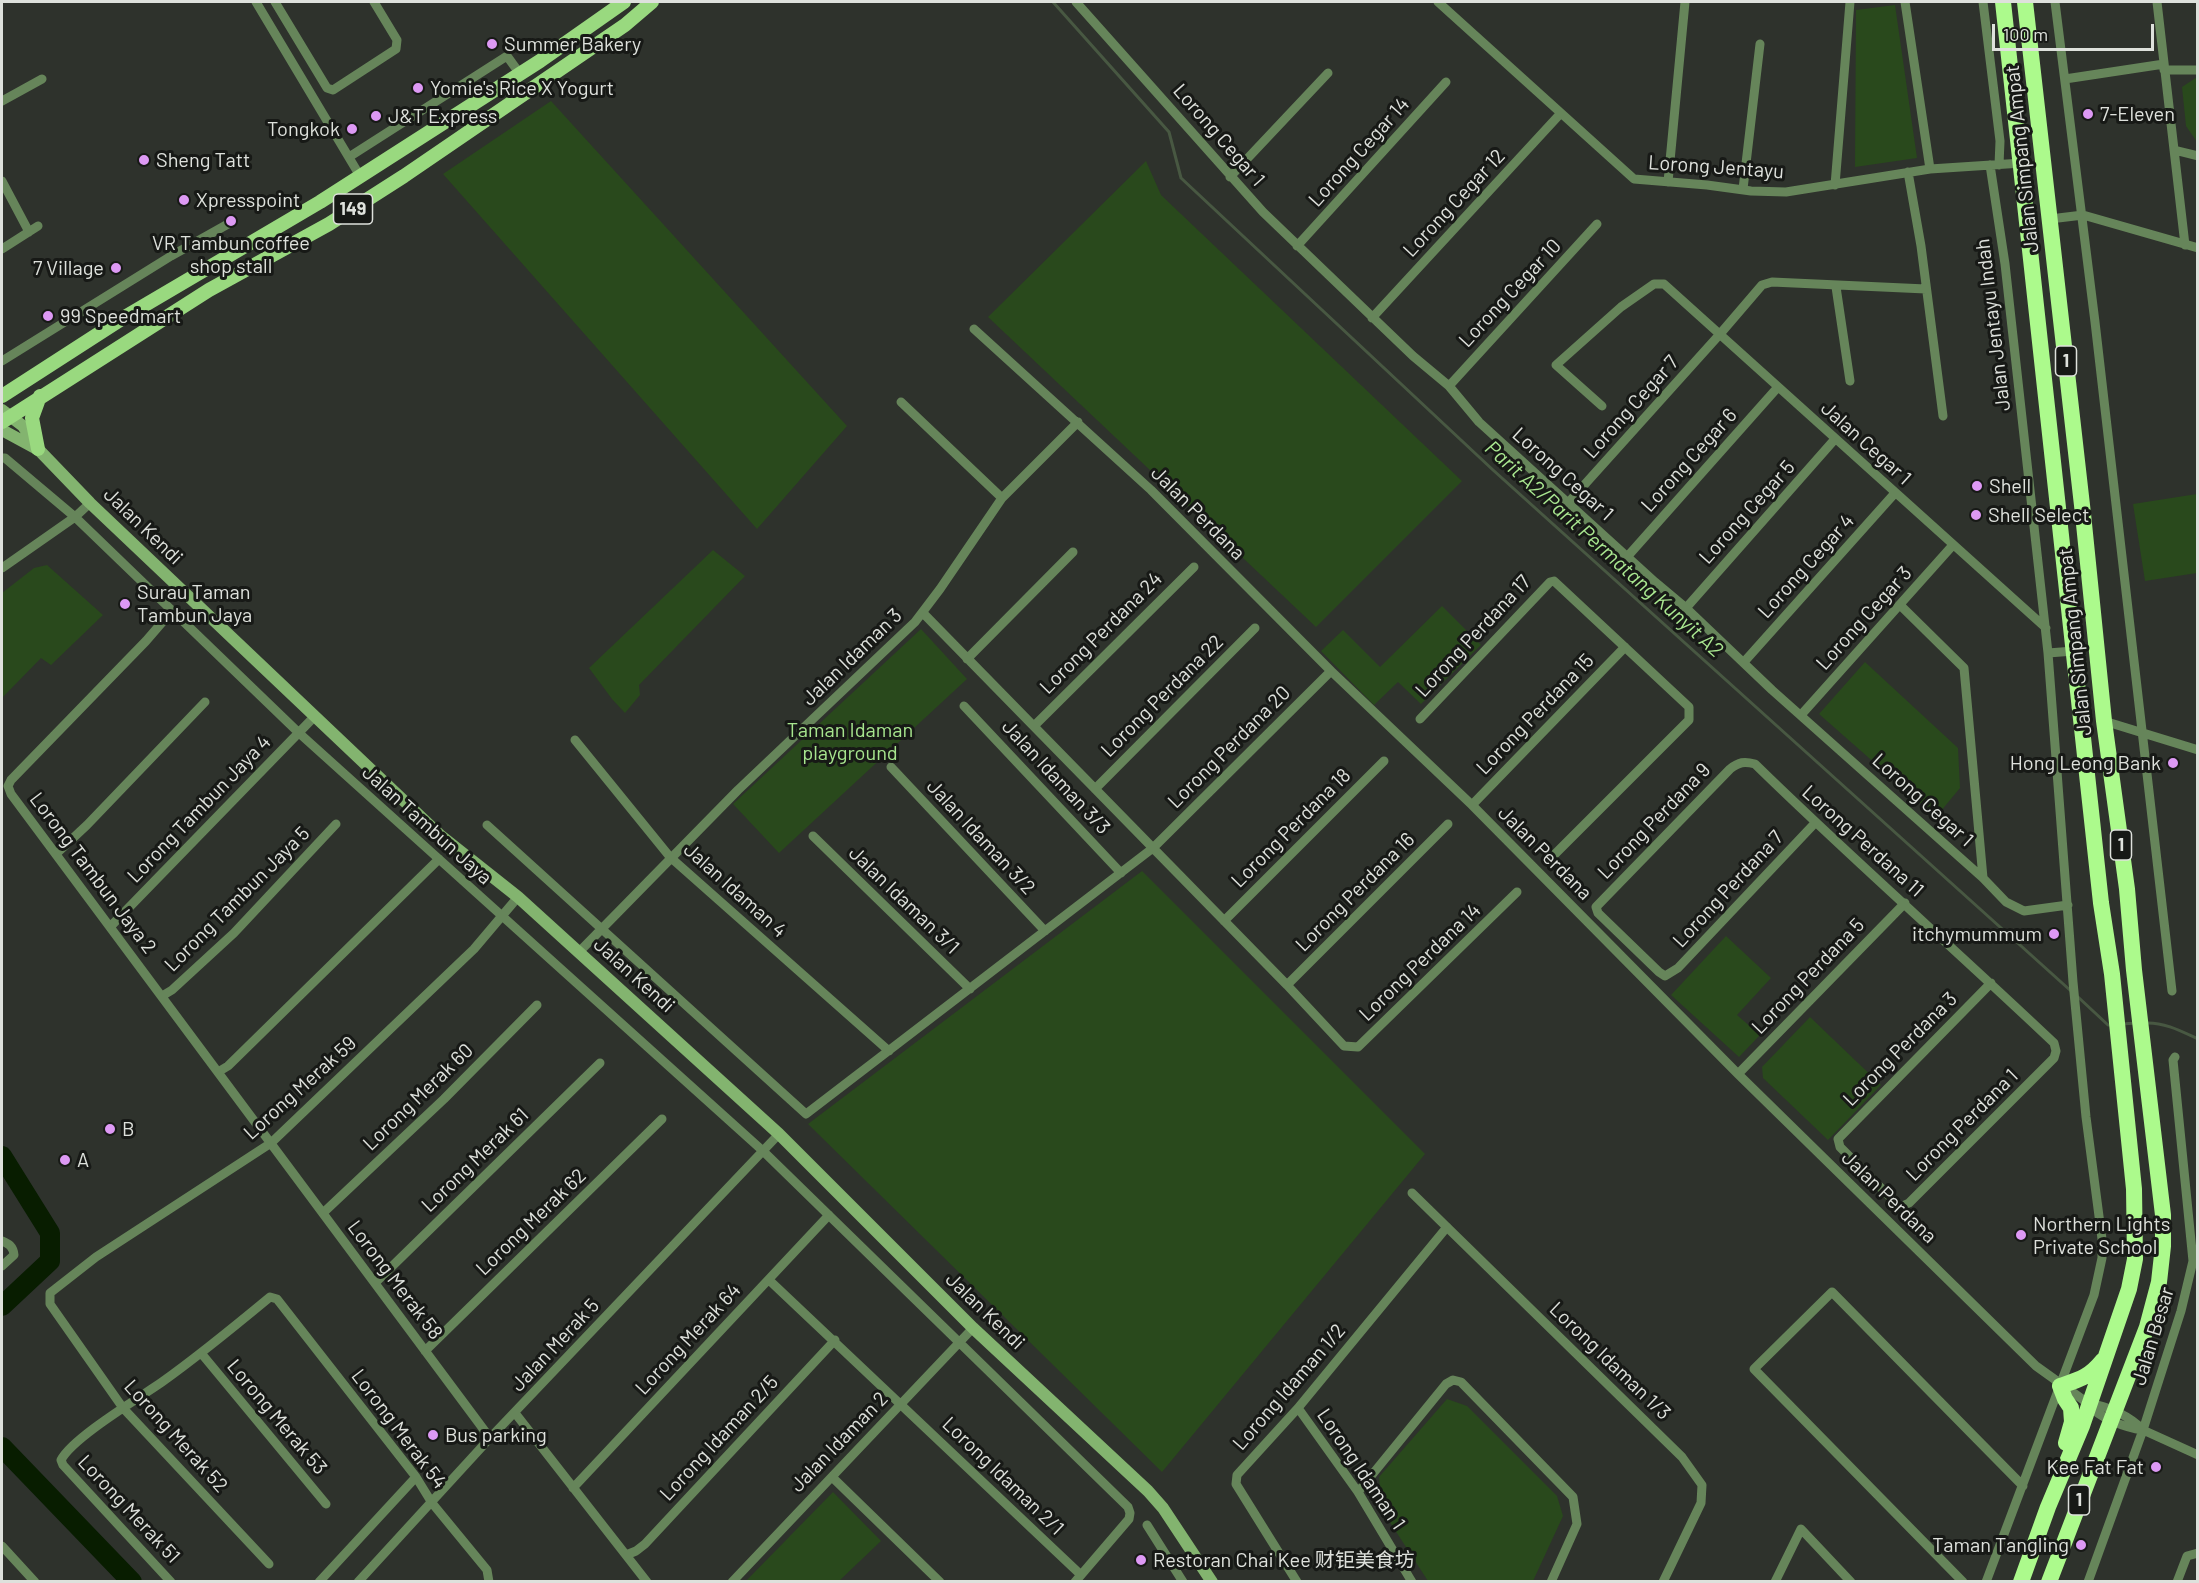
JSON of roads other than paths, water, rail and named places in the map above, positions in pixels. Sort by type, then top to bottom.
[{"type":"highway","name":"Jalan Simpang Ampat","points":[[2003,2],[2101,903],[2121,1050],[2134,1189],[2135,1259],[2129,1289],[2082,1426],[2021,1581]]},
{"type":"highway","name":"Jalan Simpang Ampat","points":[[2025,2],[2104,721],[2127,889],[2134,970],[2163,1215],[2163,1246],[2159,1282],[2147,1327],[2049,1581]]},
{"type":"highway","points":[[2049,1507],[2072,1422],[2071,1408],[2060,1386],[2083,1379],[2092,1373],[2107,1354]]},
{"type":"main road","name":"149","points":[[2,396],[123,318],[320,202],[520,74],[624,2]]},
{"type":"main road","name":"149","points":[[4,416],[40,396],[209,290],[329,224],[625,25],[652,2]]},
{"type":"main road","points":[[38,449],[32,418],[40,396]]},
{"type":"street","points":[[256,2],[360,176]]},
{"type":"street","points":[[275,2],[327,88],[333,90],[396,49],[397,40],[374,2]]},
{"type":"street","name":"Lorong Cegar 1","points":[[1076,2],[1192,130],[1230,177],[1297,246],[1413,356],[1449,386],[1479,422],[1983,878],[2006,902],[2024,911],[2068,905]]},
{"type":"street","points":[[1668,182],[1685,2]]},
{"type":"street","points":[[1835,185],[1850,2]]},
{"type":"street","points":[[1905,2],[1929,169]]},
{"type":"street","name":"Jalan Jentayu Indah","points":[[1983,2],[1999,130],[1995,165],[2026,446]]},
{"type":"street","points":[[2055,2],[2083,215],[2172,991]]},
{"type":"street","points":[[2157,2],[2185,245]]},
{"type":"street","name":"Lorong Jentayu","points":[[1445,4],[1634,179],[1786,192],[1929,169],[2022,163]]},
{"type":"street","points":[[1743,189],[1760,44]]},
{"type":"street","points":[[349,157],[507,56],[520,74]]},
{"type":"street","points":[[2065,79],[2164,67],[2198,70]]},
{"type":"street","points":[[1230,177],[1328,73]]},
{"type":"street","points":[[2,101],[42,79]]},
{"type":"street","name":"Lorong Cegar 14","points":[[1297,246],[1446,82]]},
{"type":"street","name":"Lorong Cegar 12","points":[[1372,318],[1561,113]]},
{"type":"street","points":[[2174,150],[2198,156]]},
{"type":"street","points":[[1908,172],[1943,416]]},
{"type":"street","points":[[2,181],[28,232]]},
{"type":"street","points":[[2050,219],[2083,215],[2198,248]]},
{"type":"street","points":[[2,362],[171,256],[228,224]]},
{"type":"street","name":"Lorong Cegar 10","points":[[1449,386],[1598,224]]},
{"type":"street","points":[[2,249],[38,226]]},
{"type":"street","name":"Lorong Cegar 7","points":[[1568,503],[1762,285],[1772,282],[1836,286]]},
{"type":"street","name":"Jalan Cegar 1","points":[[1602,406],[1556,365],[1621,307],[1654,284],[1664,284],[2046,628]]},
{"type":"street","points":[[1850,381],[1836,286],[1926,290]]},
{"type":"street","name":"Jalan Perdana","points":[[974,329],[1151,489],[1331,670],[1472,805],[1738,1074],[2036,1366],[2060,1386],[2089,1404],[2097,1404],[2112,1415],[2136,1423],[2143,1430],[2198,1455]]},
{"type":"street","name":"Lorong Cegar 6","points":[[1627,557],[1778,387]]},
{"type":"street","points":[[901,402],[1002,498]]},
{"type":"street","name":"Jalan Kendi","points":[[4,416],[23,426],[38,449],[90,503],[441,836],[518,897],[580,951],[779,1134],[973,1328],[1148,1491],[1212,1581]]},
{"type":"street","name":"Jalan Idaman 3","points":[[580,951],[670,857],[923,613],[1002,498],[1078,422]]},
{"type":"street","points":[[2,430],[38,449]]},
{"type":"street","name":"Lorong Cegar 5","points":[[1686,608],[1835,439]]},
{"type":"street","name":"Jalan Simpang Ampat","points":[[1986,1581],[2094,1295],[2102,1258],[2102,1239],[2086,1117],[2073,982],[2046,628],[2026,446]]},
{"type":"street","name":"Jalan Tambun Jaya","points":[[2,458],[5,458],[75,517],[299,733],[763,1151]]},
{"type":"street","name":"Lorong Cegar 4","points":[[1744,662],[1895,492]]},
{"type":"street","points":[[2,568],[75,517],[90,503]]},
{"type":"street","name":"Lorong Cegar 3","points":[[1801,715],[1953,545]]},
{"type":"street","points":[[968,659],[1073,552]]},
{"type":"street","name":"Lorong Perdana 24","points":[[1034,726],[1194,567]]},
{"type":"street","name":"Lorong Perdana 17","points":[[1420,719],[1550,582],[1554,581],[1625,647]]},
{"type":"street","points":[[1900,605],[1964,668],[1983,878]]},
{"type":"street","name":"Lorong Tambun Jaya 2","points":[[171,612],[146,641],[11,780],[8,786],[11,794],[271,1143]]},
{"type":"street","points":[[923,613],[1287,985]]},
{"type":"street","name":"Lorong Perdana 22","points":[[1095,789],[1255,628]]},
{"type":"street","points":[[1554,855],[1689,720],[1689,707],[1625,647]]},
{"type":"street","name":"Lorong Perdana 15","points":[[1472,805],[1625,647]]},
{"type":"street","points":[[2048,653],[2074,651]]},
{"type":"street","name":"Lorong Perdana 20","points":[[806,1114],[1153,848],[1331,670]]},
{"type":"street","points":[[56,854],[206,702]]},
{"type":"street","name":"Jalan Idaman 3/3","points":[[964,706],[1121,873]]},
{"type":"street","name":"Lorong Tambun Jaya 4","points":[[110,927],[314,717]]},
{"type":"street","points":[[2104,721],[2198,750]]},
{"type":"street","name":"Jalan Idaman 4","points":[[574,740],[670,857],[889,1051]]},
{"type":"street","name":"Lorong Perdana 18","points":[[1224,921],[1384,761]]},
{"type":"street","name":"Lorong Perdana 11","points":[[1746,761],[1755,764],[1815,823],[1991,983],[2054,1043],[2056,1051]]},
{"type":"street","name":"Lorong Perdana 9","points":[[1665,976],[1598,913],[1596,907],[1730,769],[1737,763],[1746,761]]},
{"type":"street","name":"Jalan Idaman 3/2","points":[[891,767],[1045,931]]},
{"type":"street","name":"Lorong Perdana 7","points":[[1665,976],[1678,968],[1815,823]]},
{"type":"street","name":"Lorong Tambun Jaya 5","points":[[162,996],[172,990],[234,933],[336,824]]},
{"type":"street","name":"Lorong Perdana 16","points":[[1287,985],[1448,824]]},
{"type":"street","name":"Jalan Kendi","points":[[487,825],[806,1114]]},
{"type":"street","name":"Jalan Idaman 3/1","points":[[813,836],[970,989]]},
{"type":"street","points":[[218,1072],[236,1058],[439,858]]},
{"type":"street","name":"Lorong Perdana 14","points":[[1287,985],[1344,1046],[1358,1047],[1517,892]]},
{"type":"street","name":"Lorong Merak 59","points":[[50,1293],[96,1257],[271,1143],[474,949],[518,897]]},
{"type":"street","name":"Lorong Perdana 5","points":[[1738,1074],[1905,903]]},
{"type":"street","name":"Lorong Perdana 3","points":[[1837,1143],[1841,1135],[1991,983]]},
{"type":"street","name":"Lorong Merak 60","points":[[323,1213],[444,1099],[537,1005]]},
{"type":"street","name":"Lorong Perdana 1","points":[[1837,1143],[1900,1207],[1905,1206],[2054,1058],[2056,1051]]},
{"type":"street","name":"Jalan Besar","points":[[2088,1581],[2143,1430],[2183,1303],[2193,1261],[2173,1060],[2175,1057]]},
{"type":"street","name":"Lorong Merak 61","points":[[375,1283],[600,1063]]},
{"type":"street","name":"Lorong Merak 62","points":[[425,1351],[662,1119]]},
{"type":"street","name":"Jalan Merak 5","points":[[358,1581],[490,1438],[779,1134]]},
{"type":"street","name":"Lorong Merak 58","points":[[271,1143],[490,1438]]},
{"type":"street","name":"Jalan Kendi","points":[[763,1151],[1128,1507],[1129,1519],[1078,1578]]},
{"type":"street","name":"Lorong Idaman 1/3","points":[[1412,1193],[1682,1457],[1702,1485],[1701,1503],[1663,1581]]},
{"type":"street","name":"Lorong Merak 64","points":[[573,1488],[829,1215]]},
{"type":"street","name":"Lorong Idaman 1/2","points":[[1297,1581],[1236,1484],[1237,1475],[1298,1408],[1447,1227]]},
{"type":"street","points":[[2,1241],[9,1244],[14,1255],[2,1266]]},
{"type":"street","name":"Lorong Idaman 2/1","points":[[769,1280],[835,1340],[1078,1578]]},
{"type":"street","points":[[1963,1581],[1754,1369],[1832,1292],[2022,1486]]},
{"type":"street","name":"Lorong Merak 52","points":[[50,1293],[50,1304],[123,1408],[269,1564]]},
{"type":"street","name":"Lorong Merak 54","points":[[201,1353],[270,1296],[278,1299],[416,1477],[432,1503],[487,1570],[489,1581]]},
{"type":"street","name":"Jalan Idaman 2","points":[[732,1581],[973,1328]]},
{"type":"street","name":"Lorong Idaman 2/5","points":[[626,1555],[645,1544],[835,1340]]},
{"type":"street","points":[[123,1408],[201,1353]]},
{"type":"street","name":"Lorong Merak 53","points":[[201,1353],[326,1504]]},
{"type":"street","points":[[1358,1492],[1446,1384],[1453,1380],[1461,1382],[1573,1497],[1577,1524],[1551,1581]]},
{"type":"street","name":"Lorong Merak 51","points":[[123,1408],[85,1436],[63,1455],[61,1460],[63,1465],[171,1581]]},
{"type":"street","name":"Lorong Idaman 1","points":[[1298,1408],[1358,1492],[1412,1581]]},
{"type":"street","points":[[515,1413],[646,1581]]},
{"type":"street","points":[[319,1581],[416,1477]]},
{"type":"street","points":[[832,1477],[940,1581]]},
{"type":"street","points":[[1147,1525],[1183,1581]]},
{"type":"street","points":[[1775,1581],[1801,1529],[1851,1581]]},
{"type":"street","points":[[2,1546],[35,1581]]},
{"type":"street","points":[[2177,1581],[2187,1556],[2198,1553]]},
{"type":"waterway","name":"Parit A2/Parit Permatang Kunyit A2","points":[[1053,2],[1169,132],[1181,178],[1493,470],[2071,991]]},
{"type":"waterway","name":"Parit A2/Parit Permatang Kunyit A2","points":[[2078,997],[2108,1025],[2112,1025]]},
{"type":"waterway","name":"Parit A2/Parit Permatang Kunyit A2","points":[[2122,1024],[2136,1023]]},
{"type":"waterway","name":"Parit A2/Parit Permatang Kunyit A2","points":[[2145,1023],[2166,1026],[2198,1039]]},
{"type":"waterway","points":[[2,1156],[50,1233],[50,1261],[2,1306]]},
{"type":"waterway","points":[[2,1447],[132,1582]]},
{"type":"place","name":"Summer Bakery","points":[[492,44]]},
{"type":"place","name":"Yomie's Rice X Yogurt","points":[[418,88]]},
{"type":"place","name":"7-Eleven","points":[[2088,114]]},
{"type":"place","name":"J&T Express","points":[[376,116]]},
{"type":"place","name":"Tongkok","points":[[352,129]]},
{"type":"place","name":"Sheng Tatt","points":[[144,160]]},
{"type":"place","name":"Xpresspoint","points":[[184,200]]},
{"type":"place","name":"VR Tambun coffee shop stall","points":[[231,221]]},
{"type":"place","name":"7 Village","points":[[116,268]]},
{"type":"place","name":"99 Speedmart","points":[[48,316]]},
{"type":"place","name":"Shell","points":[[1977,486]]},
{"type":"place","name":"Shell Select","points":[[1976,515]]},
{"type":"place","name":"Surau Taman Tambun Jaya","points":[[125,604]]},
{"type":"place","name":"Hong Leong Bank","points":[[2173,763]]},
{"type":"place","name":"itchymummum","points":[[2054,934]]},
{"type":"place","name":"B","points":[[110,1129]]},
{"type":"place","name":"A","points":[[65,1160]]},
{"type":"place","name":"Northern Lights Private School","points":[[2021,1235]]},
{"type":"place","name":"Bus parking","points":[[433,1435]]},
{"type":"place","name":"Kee Fat Fat","points":[[2156,1467]]},
{"type":"place","name":"Taman Tangling","points":[[2081,1545]]},
{"type":"place","name":"Restoran Chai Kee 财钜美食坊","points":[[1141,1560]]},
{"type":"park label","name":"Taman Idaman playground","points":[[850,742]]}]
